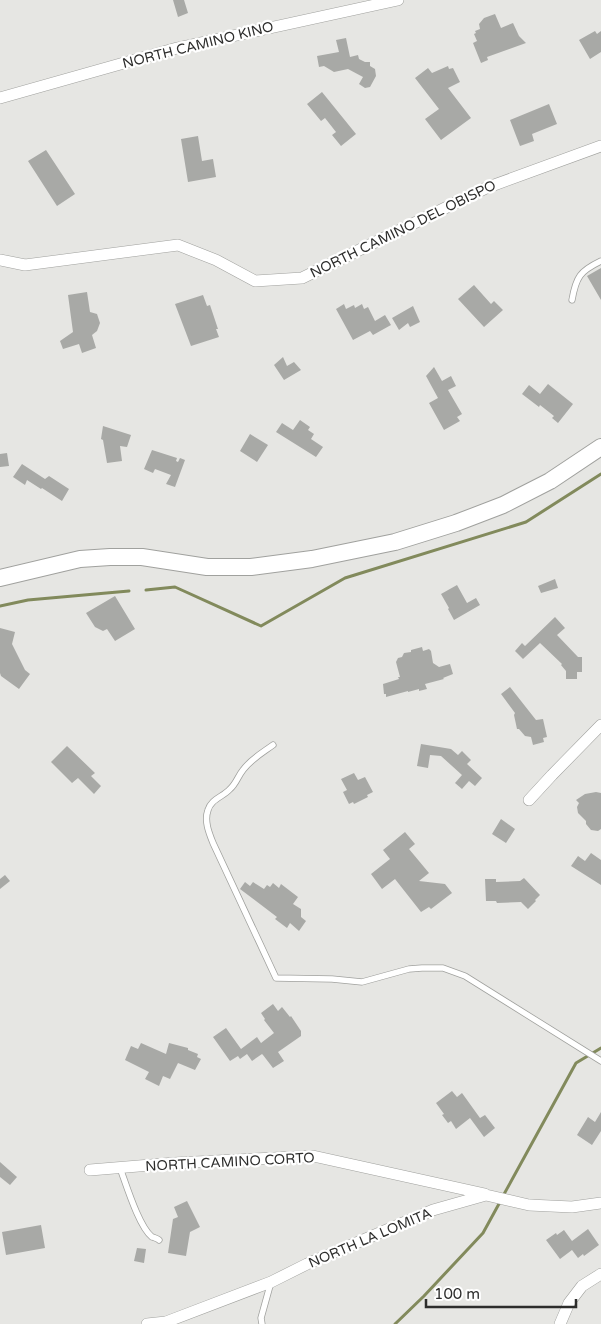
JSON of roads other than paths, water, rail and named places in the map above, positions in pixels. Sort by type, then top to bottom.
[{"type":"street","name":"NORTH CAMINO KINO","points":[[0,98],[177,48],[398,0]]},
{"type":"street","name":"NORTH CAMINO DEL OBISPO","points":[[0,260],[26,265],[178,245],[216,260],[255,281],[302,278],[486,188],[601,146]]},
{"type":"street","points":[[0,578],[80,560],[110,557],[142,557],[207,567],[251,567],[312,559],[395,542],[456,523],[503,505],[550,481],[601,447]]},
{"type":"street","points":[[529,800],[601,725]]},
{"type":"street","name":"NORTH CAMINO CORTO","points":[[90,1170],[175,1163],[313,1156],[486,1195]]},
{"type":"street","name":"NORTH LA LOMITA","points":[[147,1324],[166,1322],[271,1282],[307,1264],[433,1210],[486,1195],[530,1205],[572,1207],[601,1203]]},
{"type":"street","points":[[560,1324],[569,1303],[582,1286],[601,1274]]},
{"type":"lane","points":[[572,300],[575,284],[583,271],[601,261]]},
{"type":"lane","points":[[273,745],[243,769],[229,791],[212,802],[208,808],[206,818],[207,828],[213,843],[276,978],[332,979],[362,982],[409,969],[443,968],[465,976],[601,1061]]},
{"type":"lane","points":[[120,1168],[143,1225],[152,1237],[160,1240]]},
{"type":"lane","points":[[262,1324],[271,1282]]},
{"type":"waterway","points":[[146,590],[175,587],[261,626],[345,578],[526,522],[601,474]]},
{"type":"waterway","points":[[0,606],[28,600],[129,591]]},
{"type":"waterway","points":[[503,1196],[576,1063],[601,1048]]},
{"type":"waterway","points":[[395,1324],[483,1233],[500,1202]]}]
